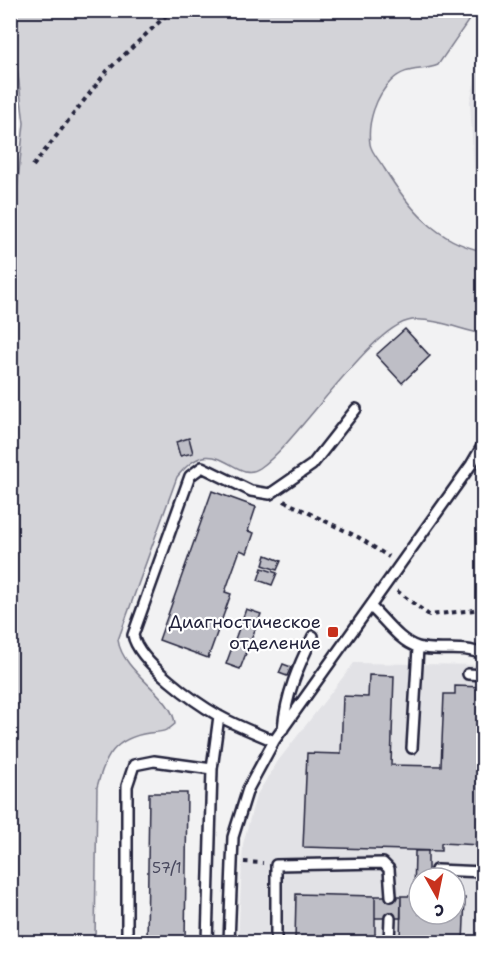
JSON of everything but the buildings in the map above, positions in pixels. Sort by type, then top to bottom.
[{"type":"lane","points":[[274,741],[219,716],[186,693],[141,654],[133,635],[190,476],[202,467],[251,491],[270,494],[312,465],[356,409]]},
{"type":"lane","points":[[229,942],[233,837],[240,809],[274,741],[372,608],[471,465],[483,443]]},
{"type":"lane","points":[[372,608],[404,640],[418,648],[465,649],[483,655]]},
{"type":"lane","points":[[283,729],[291,683],[313,636]]},
{"type":"lane","points":[[412,748],[418,648]]},
{"type":"lane","points":[[468,674],[483,675]]},
{"type":"lane","points":[[207,942],[212,769],[219,716]]},
{"type":"lane","points":[[127,942],[127,786],[134,765],[154,761],[212,769]]},
{"type":"lane","points":[[276,942],[276,865],[383,863],[389,869],[391,896]]},
{"type":"lane","points":[[467,871],[483,872]]},
{"type":"lane","points":[[389,942],[390,918]]},
{"type":"path","points":[[33,166],[107,71],[172,10]]},
{"type":"path","points":[[270,494],[358,537],[401,565]]},
{"type":"path","points":[[388,584],[429,615],[483,609]]},
{"type":"path","points":[[231,861],[276,865]]},
{"type":"shaded area","points":[[10,11],[475,11],[438,65],[403,73],[391,81],[377,102],[371,118],[369,136],[374,153],[413,209],[437,231],[451,240],[483,251],[483,334],[439,322],[421,320],[412,320],[395,327],[376,341],[276,454],[260,468],[251,472],[214,457],[203,457],[191,463],[177,477],[118,640],[129,663],[166,703],[175,724],[163,731],[137,735],[128,739],[113,750],[104,766],[97,787],[95,942],[11,942],[10,230],[14,219],[24,123]]},
{"type":"shaded area","points":[[483,47],[483,182],[474,172],[470,101]]},
{"type":"shaded area","points":[[354,663],[483,665],[483,942],[238,942],[243,844],[256,796],[278,761]]},
{"type":"place","name":"Диагностическое отделение","points":[[333,632]]}]
